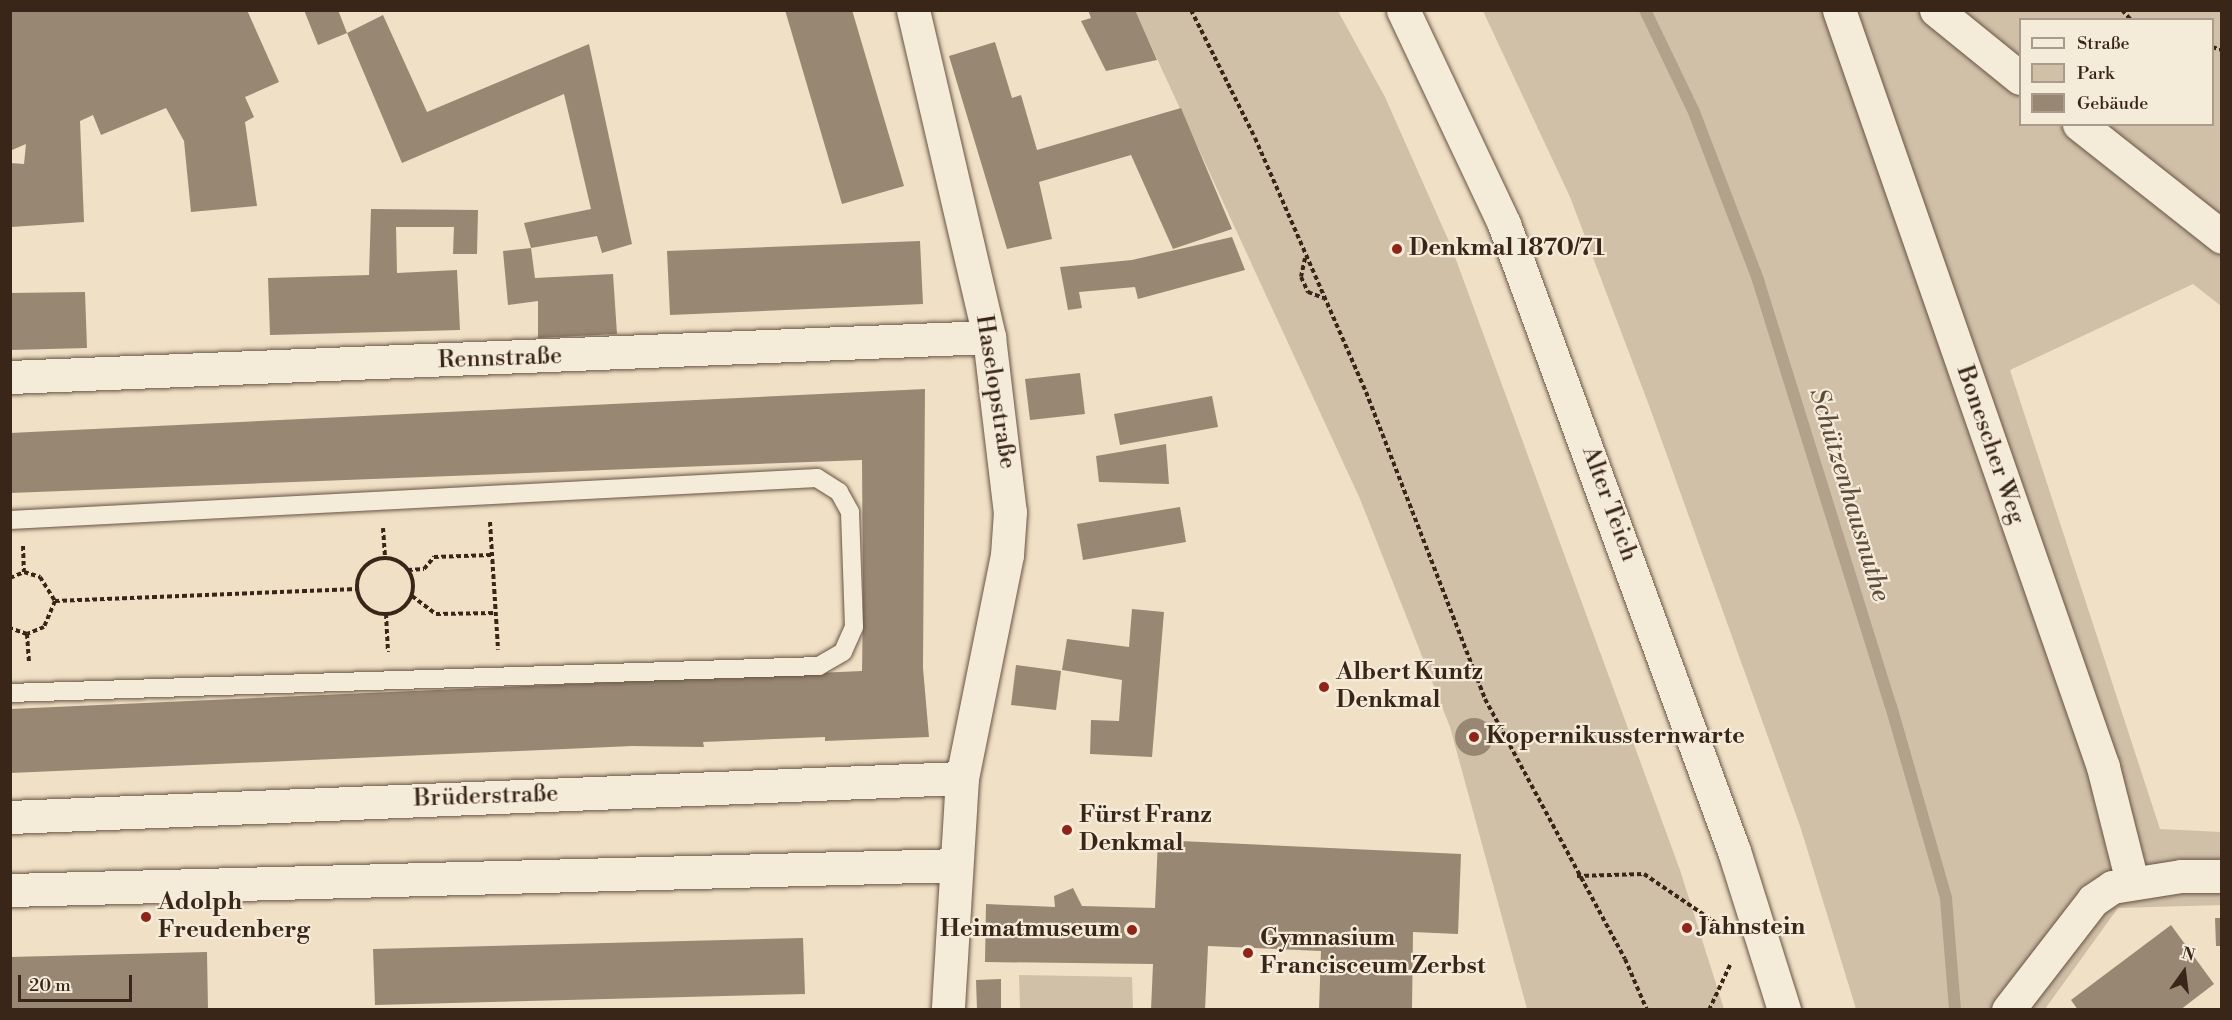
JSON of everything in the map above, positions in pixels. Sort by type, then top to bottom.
[{"type":"street","name":"Haselopstraße","points":[[913,10],[989,337],[1010,512],[1007,555],[962,778],[948,1010]]},
{"type":"street","name":"Alter Teich","points":[[1403,10],[1436,72],[1525,279],[1730,840],[1784,1010]]},
{"type":"street","name":"Bonescher Weg","points":[[1839,10],[2103,767],[2132,882]]},
{"type":"street","points":[[1936,10],[2019,77]]},
{"type":"street","points":[[2082,126],[2222,237]]},
{"type":"street","name":"Rennstraße","points":[[10,376],[989,337]]},
{"type":"street","name":"Brüderstraße","points":[[10,817],[962,778]]},
{"type":"street","points":[[10,890],[956,865]]},
{"type":"street","points":[[2008,1010],[2093,900],[2132,882],[2222,876]]},
{"type":"lane","points":[[10,520],[817,478],[838,492],[850,512],[854,627],[843,652],[819,666],[10,693]]},
{"type":"path","points":[[1191,10],[1255,138],[1305,258],[1366,392],[1485,699],[1576,876],[1626,959],[1647,1010]]},
{"type":"path","points":[[1305,258],[1301,277],[1308,292],[1323,298]]},
{"type":"path","points":[[490,495],[491,555],[500,675]]},
{"type":"path","points":[[408,570],[424,568],[434,557],[491,555]]},
{"type":"path","points":[[412,596],[400,610],[386,614],[365,606],[357,589],[361,571],[375,559],[394,559],[408,570],[412,596],[436,614],[496,613]]},
{"type":"path","points":[[10,578],[24,572],[40,577],[55,601]]},
{"type":"path","points":[[55,601],[357,589]]},
{"type":"path","points":[[10,628],[27,634],[44,627],[55,601]]},
{"type":"path","points":[[386,614],[389,679]]},
{"type":"path","points":[[1576,876],[1644,874],[1713,918],[1718,928]]},
{"type":"path","points":[[1709,1010],[1732,961],[1727,950]]},
{"type":"green space","points":[[1135,11],[1338,11],[1385,97],[1451,246],[1680,870],[1724,1009],[1527,1009],[1450,727],[1360,499]]},
{"type":"green space","points":[[1483,11],[2221,11],[2221,306],[2193,284],[2010,370],[2160,829],[2221,832],[2221,905],[2118,908],[2045,1009],[1856,1009],[1801,829],[1650,408],[1570,197]]},
{"type":"green space","points":[[1019,975],[1132,977],[1133,1009],[1020,1009]]},
{"type":"building","points":[[10,10],[247,10],[279,82],[245,97],[254,117],[245,122],[257,206],[191,212],[184,141],[166,108],[101,135],[93,115],[80,121],[84,222],[11,227],[10,163],[24,164],[26,144],[12,150],[10,146]]},
{"type":"building","points":[[304,10],[338,10],[347,33],[318,45]]},
{"type":"building","points":[[785,10],[852,10],[904,186],[842,204]]},
{"type":"building","points":[[1088,10],[1135,10],[1157,60],[1106,71],[1081,21],[1091,18]]},
{"type":"building","points":[[383,15],[427,112],[589,44],[632,244],[602,253],[597,236],[531,248],[524,223],[591,209],[564,94],[402,163],[347,33]]},
{"type":"building","points":[[995,42],[1012,98],[1021,95],[1037,150],[1181,108],[1232,229],[1173,249],[1131,155],[1039,182],[1052,239],[1007,249],[949,56]]},
{"type":"building","points":[[371,209],[478,210],[477,254],[453,254],[454,227],[396,227],[397,273],[457,270],[460,330],[270,335],[268,278],[369,275]]},
{"type":"building","points":[[1232,237],[1245,270],[1138,299],[1135,287],[1079,292],[1082,308],[1068,310],[1060,267],[1132,260]]},
{"type":"building","points":[[920,241],[923,304],[670,315],[667,251]]},
{"type":"building","points":[[531,248],[535,278],[613,274],[617,334],[538,338],[538,301],[508,305],[503,251]]},
{"type":"building","points":[[85,292],[87,348],[10,350],[10,293]]},
{"type":"building","points":[[1080,373],[1085,414],[1030,420],[1025,379]]},
{"type":"building","points":[[925,389],[923,668],[929,737],[825,741],[825,737],[703,742],[704,747],[632,746],[10,773],[10,709],[862,671],[863,600],[862,460],[10,493],[10,433]]},
{"type":"building","points":[[1212,396],[1218,427],[1120,445],[1114,414]]},
{"type":"building","points":[[1166,444],[1169,484],[1099,482],[1096,456]]},
{"type":"building","points":[[1180,507],[1186,542],[1083,560],[1077,524]]},
{"type":"building","points":[[1132,609],[1164,612],[1152,757],[1090,754],[1091,720],[1119,721],[1122,680],[1062,670],[1067,639],[1129,647]]},
{"type":"building","points":[[1016,665],[1061,671],[1056,710],[1011,705]]},
{"type":"building","name":"Kopernikussternwarte","points":[[1474,718],[1487,724],[1493,737],[1487,750],[1474,756],[1461,750],[1455,737],[1461,724]]},
{"type":"building","points":[[1158,840],[1461,854],[1458,934],[1413,932],[1412,1010],[1319,1010],[1321,951],[1208,946],[1205,1010],[1151,1010],[1153,964],[985,962],[986,904],[1055,907],[1054,896],[1073,888],[1082,906],[1155,908]]},
{"type":"building","points":[[2215,918],[2222,918],[2222,946],[2216,946]]},
{"type":"building","points":[[2171,925],[2214,984],[2180,1010],[2078,1010],[2071,1000]]},
{"type":"building","points":[[803,938],[805,994],[375,1005],[373,949]]},
{"type":"building","points":[[207,952],[208,1010],[10,1010],[10,957]]},
{"type":"building","points":[[1001,979],[1001,1010],[977,1010],[976,980]]},
{"type":"waterway","name":"Schützenhausnuthe","points":[[1645,10],[1694,112],[1758,280],[1891,706],[1946,898],[1955,1010]]},
{"type":"place","name":"Denkmal 1870/71","points":[[1397,249]]},
{"type":"place","name":"Albert Kuntz Denkmal","points":[[1324,687]]},
{"type":"place","name":"Kopernikussternwarte","points":[[1474,737]]},
{"type":"place","name":"Fürst Franz Denkmal","points":[[1067,830]]},
{"type":"place","name":"Adolph Freudenberg","points":[[146,917]]},
{"type":"place","name":"Jahnstein","points":[[1687,928]]},
{"type":"place","name":"Heimatmuseum","points":[[1132,930]]},
{"type":"place","name":"Gymnasium Francisceum Zerbst","points":[[1248,953]]}]
